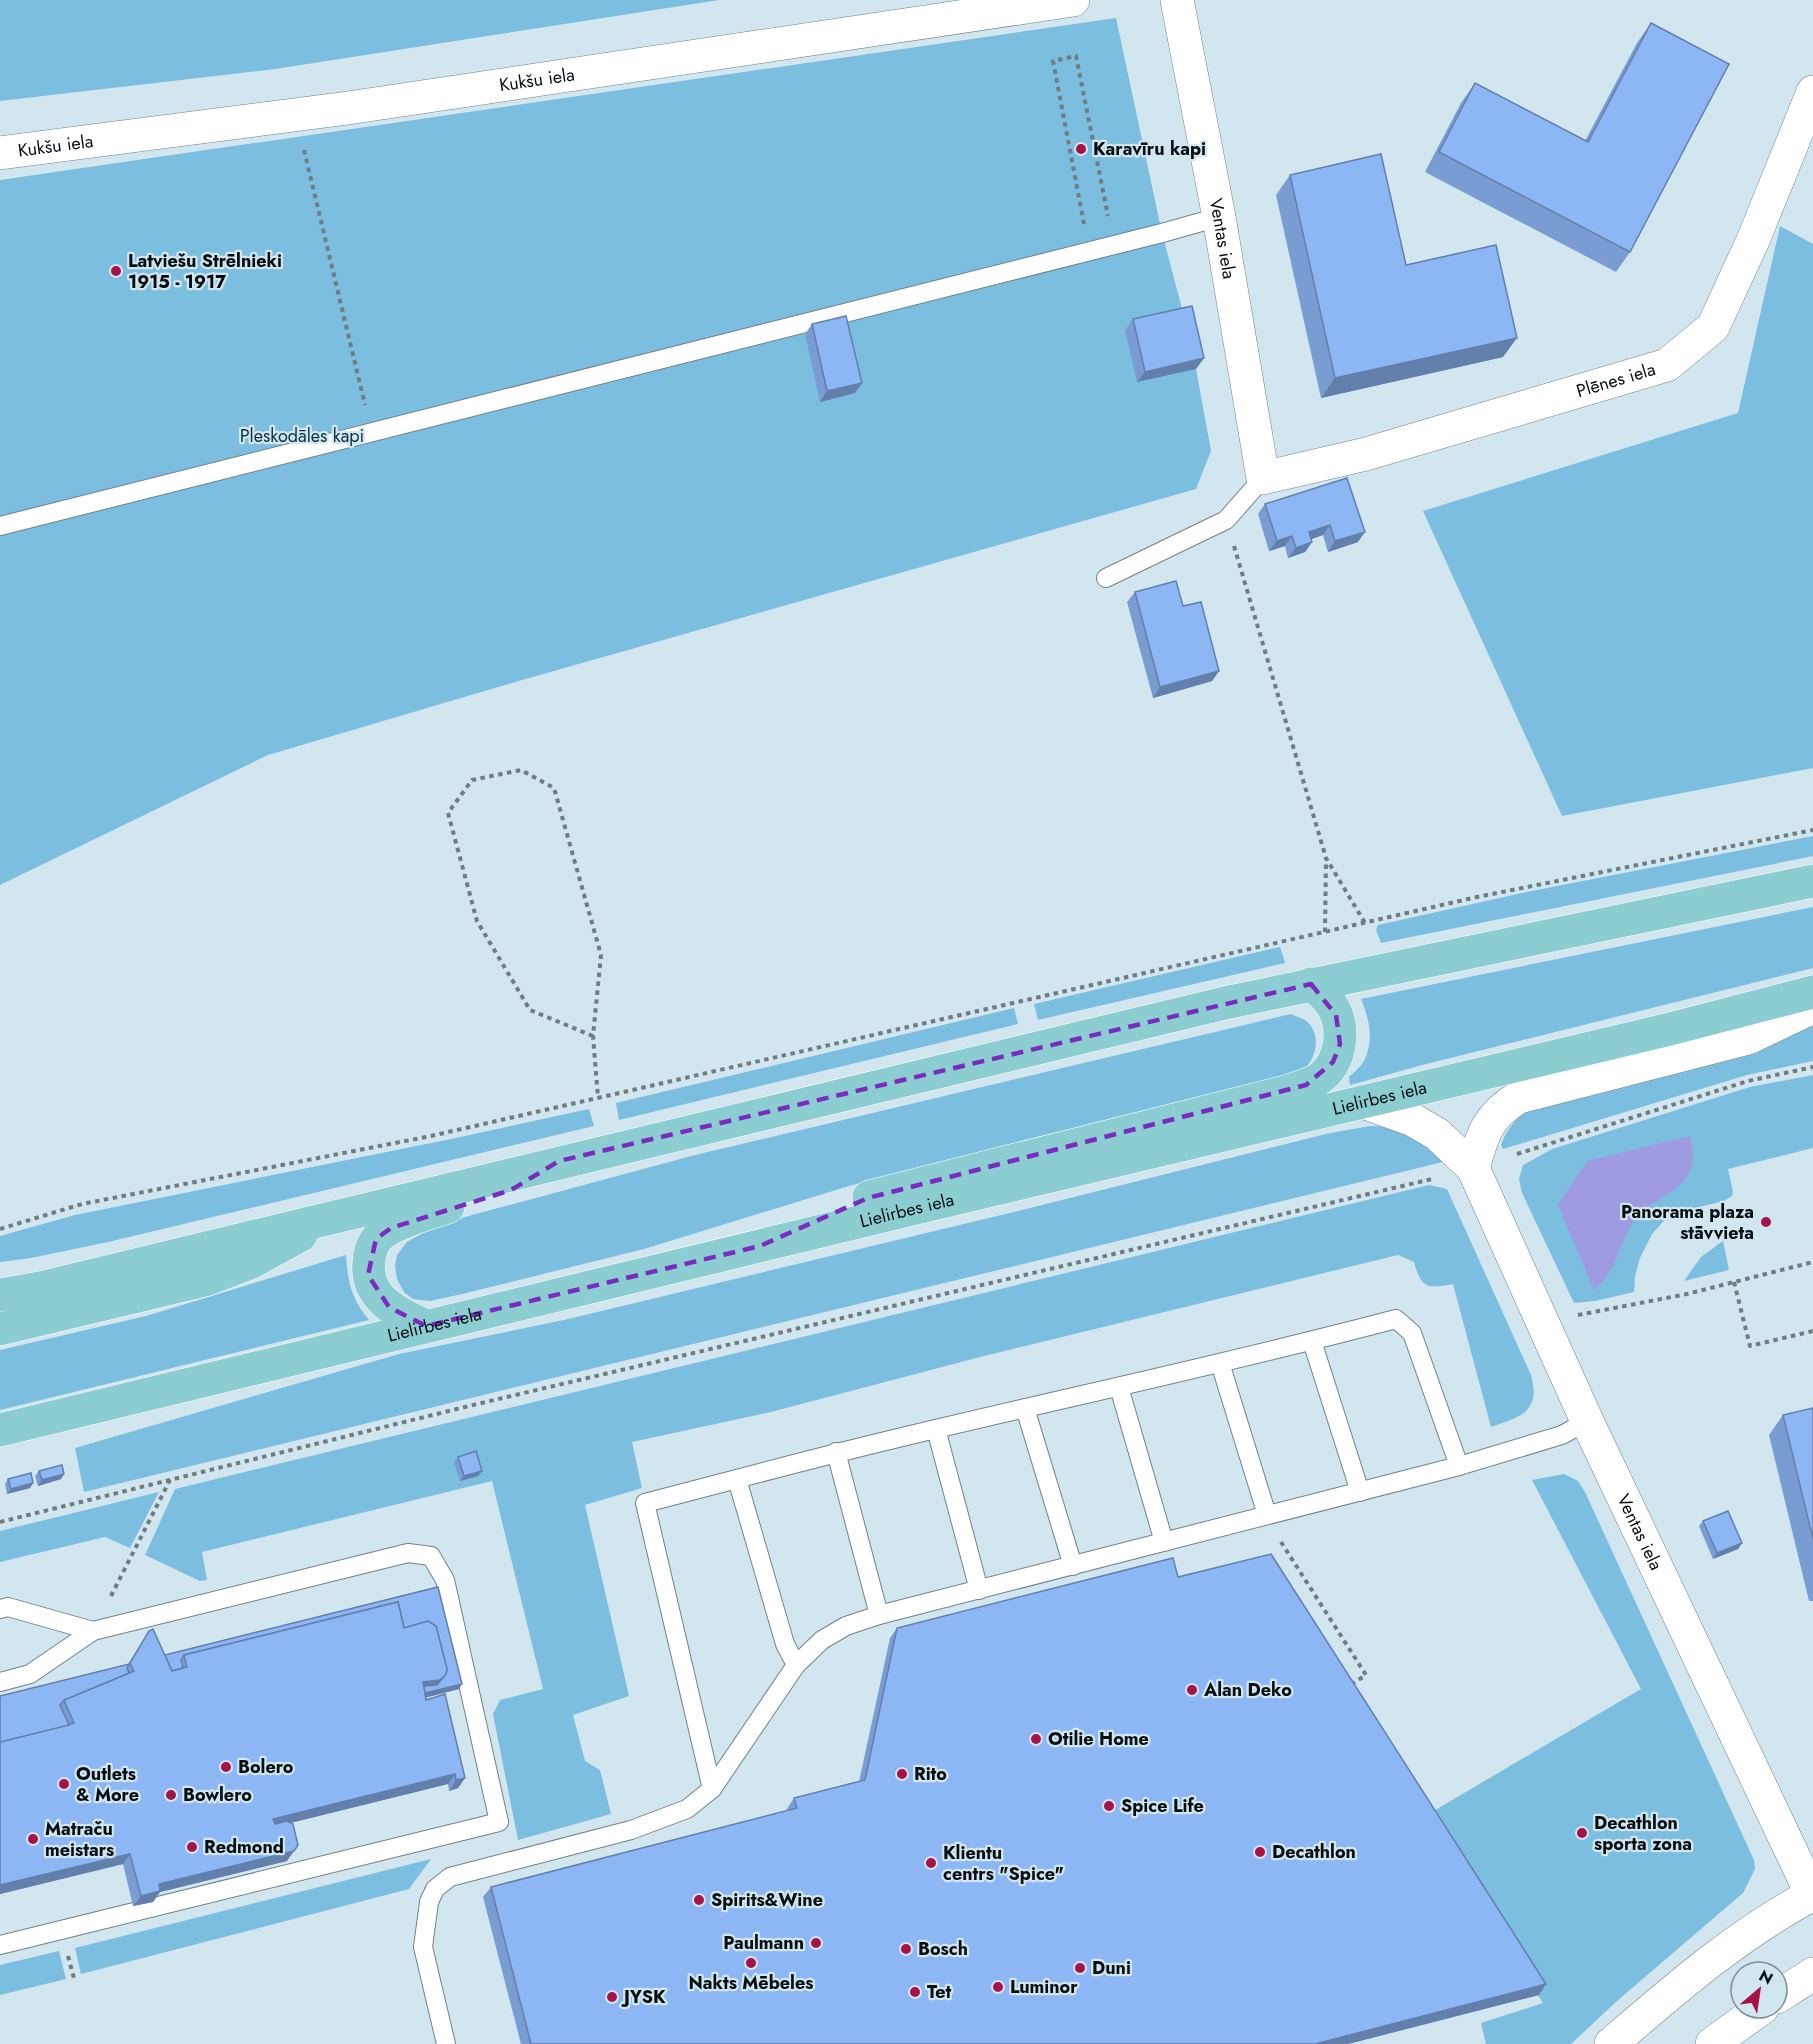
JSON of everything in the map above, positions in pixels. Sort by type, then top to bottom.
[{"type":"main road","points":[[0,1295],[40,1288],[339,1214],[1202,1008],[1813,881]]},
{"type":"main road","points":[[760,1246],[868,1198],[1306,1085],[1321,1077],[1333,1062],[1340,1044],[1339,1026],[1332,1005],[1311,984]]},
{"type":"main road","name":"Lielirbes iela","points":[[0,1430],[1666,1030],[1813,992]]},
{"type":"main road","points":[[426,1326],[389,1307],[373,1290],[368,1275],[369,1256],[376,1239],[391,1228],[428,1213],[512,1190],[559,1161]]},
{"type":"main road","points":[[0,1329],[205,1280],[252,1262],[339,1214]]},
{"type":"street","name":"Kukšu iela","points":[[0,153],[360,106],[1073,0]]},
{"type":"street","name":"Ventas iela","points":[[1177,0],[1219,217],[1263,478]]},
{"type":"street","name":"Plēnes iela","points":[[1263,478],[1366,454],[1667,365],[1713,327],[1754,238],[1813,92]]},
{"type":"street","points":[[1473,1168],[1481,1140],[1490,1123],[1500,1109],[1519,1097],[1748,1038],[1813,1007]]},
{"type":"street","name":"Ventas iela","points":[[1363,1102],[1413,1120],[1437,1134],[1473,1168],[1587,1421],[1813,1895]]},
{"type":"street","points":[[0,1283],[40,1288]]},
{"type":"street","points":[[1611,2044],[1699,1969],[1758,1926],[1813,1895]]},
{"type":"street","points":[[1789,1989],[1813,1974]]},
{"type":"street","points":[[1712,2044],[1745,2020]]},
{"type":"lane","points":[[0,526],[1219,217]]},
{"type":"lane","points":[[1106,578],[1226,520],[1263,478]]},
{"type":"lane","points":[[712,1789],[645,1503],[836,1452],[1119,1387],[1396,1319],[1412,1333],[1459,1466]]},
{"type":"lane","points":[[1312,1341],[1360,1492]]},
{"type":"lane","points":[[1220,1363],[1267,1515]]},
{"type":"lane","points":[[1119,1387],[1164,1542]]},
{"type":"lane","points":[[1025,1408],[1073,1566]]},
{"type":"lane","points":[[446,2044],[423,1947],[429,1902],[435,1889],[450,1877],[631,1830],[687,1809],[712,1789],[796,1665],[822,1640],[846,1626],[879,1615],[1459,1466],[1562,1435],[1587,1421]]},
{"type":"lane","points":[[936,1429],[979,1590]]},
{"type":"lane","points":[[836,1452],[879,1615]]},
{"type":"lane","points":[[737,1479],[785,1644],[796,1665]]},
{"type":"lane","points":[[0,1682],[30,1674],[93,1631],[408,1553],[431,1556],[445,1580],[499,1821],[0,1945]]},
{"type":"lane","points":[[0,1609],[8,1607],[93,1631]]},
{"type":"path","points":[[1089,251],[1053,61],[1076,56],[1113,245]]},
{"type":"path","points":[[302,144],[372,432]]},
{"type":"path","points":[[1226,520],[1326,858],[1365,923]]},
{"type":"path","points":[[593,1036],[530,1010],[477,921],[448,813],[472,780],[521,770],[554,788],[601,955],[593,1036],[598,1098]]},
{"type":"path","points":[[0,1229],[82,1204],[431,1136],[1477,897],[1813,830]]},
{"type":"path","points":[[1325,932],[1326,858]]},
{"type":"path","points":[[0,1522],[473,1405],[1473,1168],[1748,1081],[1813,1067]]},
{"type":"path","points":[[1572,1316],[1687,1294],[1813,1262]]},
{"type":"path","points":[[1734,1282],[1750,1346],[1813,1331]]},
{"type":"path","points":[[93,1631],[170,1480]]},
{"type":"path","points":[[1275,1534],[1366,1675],[1344,1690]]},
{"type":"highlighted area","points":[[1311,984],[1336,1015],[1340,1044],[1333,1062],[1306,1085],[868,1198],[760,1246],[426,1326],[389,1307],[368,1275],[376,1239],[391,1228],[511,1190],[559,1161]]},
{"type":"green space","points":[[0,0],[719,0],[275,69],[0,101]]},
{"type":"green space","name":"Pleskodāles kapi","points":[[1116,18],[1162,233],[1184,316],[1137,382],[1196,369],[1211,451],[1196,489],[522,680],[268,755],[0,885],[0,180]]},
{"type":"green space","points":[[1780,226],[1813,244],[1813,768],[1562,816],[1423,511],[1738,413]]},
{"type":"green space","points":[[1813,836],[1813,856],[1381,943],[1376,930],[1378,925],[1522,893]]},
{"type":"green space","points":[[1813,907],[1813,968],[1350,1085],[1349,1077],[1364,1062],[1369,1044],[1368,1021],[1361,999]]},
{"type":"green space","points":[[1280,947],[1285,963],[1038,1020],[1034,1004]]},
{"type":"green space","points":[[1014,1008],[1018,1024],[619,1120],[616,1103]]},
{"type":"green space","points":[[1291,1014],[1305,1020],[1311,1026],[1316,1039],[1314,1053],[1303,1072],[849,1186],[644,1249],[462,1294],[430,1301],[413,1299],[404,1292],[397,1279],[395,1265],[397,1255],[407,1242],[423,1233],[465,1217],[695,1155]]},
{"type":"green space","points":[[1813,1026],[1813,1061],[1747,1075],[1503,1149],[1501,1145],[1513,1124],[1531,1107],[1737,1056]]},
{"type":"green space","points":[[1813,1075],[1813,1148],[1728,1169],[1732,1196],[1724,1201],[1670,1214],[1652,1234],[1640,1258],[1634,1292],[1595,1301],[1574,1303],[1522,1193],[1519,1179],[1523,1165],[1552,1149],[1750,1087]]},
{"type":"green space","points":[[589,1109],[594,1126],[108,1242],[0,1262],[0,1236],[75,1215]]},
{"type":"green space","points":[[1370,1126],[1395,1127],[1413,1135],[1447,1161],[84,1492],[75,1448],[399,1354],[564,1320],[1330,1133]]},
{"type":"green space","points":[[1429,1185],[1447,1189],[1531,1375],[1533,1397],[1531,1405],[1519,1416],[1491,1427],[1453,1284],[1427,1285],[1420,1278],[1414,1262],[1398,1255],[984,1356],[771,1412],[632,1442],[642,1488],[585,1505],[629,1696],[573,1715],[585,1761],[600,1770],[611,1814],[518,1840],[493,1714],[500,1700],[543,1689],[492,1481],[202,1552],[207,1580],[200,1581],[145,1555],[175,1489]]},
{"type":"green space","points":[[1723,1241],[1729,1270],[1684,1281],[1701,1257]]},
{"type":"green space","points":[[346,1255],[352,1290],[369,1320],[0,1410],[0,1350],[146,1316]]},
{"type":"green space","name":"Decathlon sporta zona","points":[[1564,1474],[1578,1481],[1585,1492],[1754,1860],[1755,1869],[1743,1893],[1617,2001],[1571,2044],[1486,2044],[1481,2023],[1543,2003],[1425,1816],[1641,1689],[1532,1480]]},
{"type":"green space","points":[[159,1492],[130,1548],[105,1537],[0,1562],[0,1531]]},
{"type":"green space","points":[[431,1859],[409,1889],[81,1974],[75,1948]]},
{"type":"green space","points":[[59,1951],[66,1979],[0,1995],[0,1965]]},
{"type":"shaded area","points":[[1690,1136],[1693,1161],[1687,1176],[1682,1183],[1649,1206],[1635,1220],[1610,1271],[1594,1290],[1558,1205],[1587,1161]]},
{"type":"building","points":[[1651,23],[1729,64],[1630,252],[1439,152],[1475,83],[1588,142]]},
{"type":"building","points":[[1381,154],[1406,265],[1496,245],[1517,338],[1335,378],[1290,175]]},
{"type":"building","points":[[1192,306],[1204,358],[1145,372],[1133,319]]},
{"type":"building","points":[[846,316],[862,383],[827,391],[812,324]]},
{"type":"building","points":[[1347,478],[1365,532],[1335,541],[1330,525],[1309,532],[1312,542],[1296,548],[1292,536],[1277,541],[1265,504]]},
{"type":"building","points":[[1176,581],[1183,606],[1201,602],[1219,671],[1160,687],[1135,592]]},
{"type":"building","points":[[1813,1408],[1813,1539],[1783,1415]]},
{"type":"building","points":[[476,1451],[482,1471],[464,1476],[458,1457]]},
{"type":"building","points":[[62,1465],[64,1474],[42,1480],[39,1471]]},
{"type":"building","points":[[31,1473],[33,1483],[11,1489],[8,1479]]},
{"type":"building","points":[[1728,1511],[1742,1543],[1717,1553],[1703,1521]]},
{"type":"building","name":"Spice Life","points":[[1271,1554],[1546,1984],[1315,2044],[531,2044],[491,1887],[797,1808],[794,1798],[865,1780],[897,1628],[1173,1558],[1178,1577]]},
{"type":"building","points":[[438,1587],[462,1684],[425,1693],[424,1686],[437,1685],[446,1674],[447,1669],[436,1626],[428,1621],[404,1628],[398,1602],[184,1655],[181,1660],[183,1668],[172,1671],[165,1655]]},
{"type":"building","name":"Bolero","points":[[398,1602],[404,1628],[428,1621],[436,1626],[447,1669],[446,1674],[440,1680],[423,1682],[426,1700],[445,1694],[465,1778],[456,1780],[455,1774],[273,1819],[275,1824],[287,1821],[293,1824],[298,1845],[294,1851],[159,1884],[160,1891],[141,1896],[130,1854],[0,1885],[0,1742],[74,1723],[64,1700],[134,1671],[130,1663],[149,1631],[153,1629],[172,1671],[187,1667],[184,1655]]},
{"type":"building","points":[[129,1664],[127,1668],[129,1673],[64,1700],[60,1705],[69,1725],[0,1742],[0,1696]]},
{"type":"place","name":"Karavīru kapi","points":[[1081,149]]},
{"type":"place","name":"Latviešu Strēlnieki 1915 - 1917","points":[[116,271]]},
{"type":"place","name":"Panorama plaza stāvvieta","points":[[1766,1222]]},
{"type":"place","name":"Alan Deko","points":[[1192,1690]]},
{"type":"place","name":"Otilie Home","points":[[1036,1739]]},
{"type":"place","name":"Bolero","points":[[226,1767]]},
{"type":"place","name":"Rito","points":[[902,1774]]},
{"type":"place","name":"Outlets & More","points":[[64,1784]]},
{"type":"place","name":"Bowlero","points":[[171,1795]]},
{"type":"place","name":"Spice Life","points":[[1109,1806]]},
{"type":"place","name":"Decathlon sporta zona","points":[[1582,1833]]},
{"type":"place","name":"Matraču meistars","points":[[33,1839]]},
{"type":"place","name":"Redmond","points":[[192,1847]]},
{"type":"place","name":"Decathlon","points":[[1260,1852]]},
{"type":"place","name":"Klientu centrs \"Spice\"","points":[[931,1863]]},
{"type":"place","name":"Spirits&Wine","points":[[699,1900]]},
{"type":"place","name":"Paulmann","points":[[816,1943]]},
{"type":"place","name":"Bosch","points":[[906,1949]]},
{"type":"place","name":"Nakts Mēbeles","points":[[751,1963]]},
{"type":"place","name":"Duni","points":[[1080,1968]]},
{"type":"place","name":"Luminor","points":[[998,1987]]},
{"type":"place","name":"Tet","points":[[915,1992]]},
{"type":"place","name":"JYSK","points":[[612,1997]]}]
